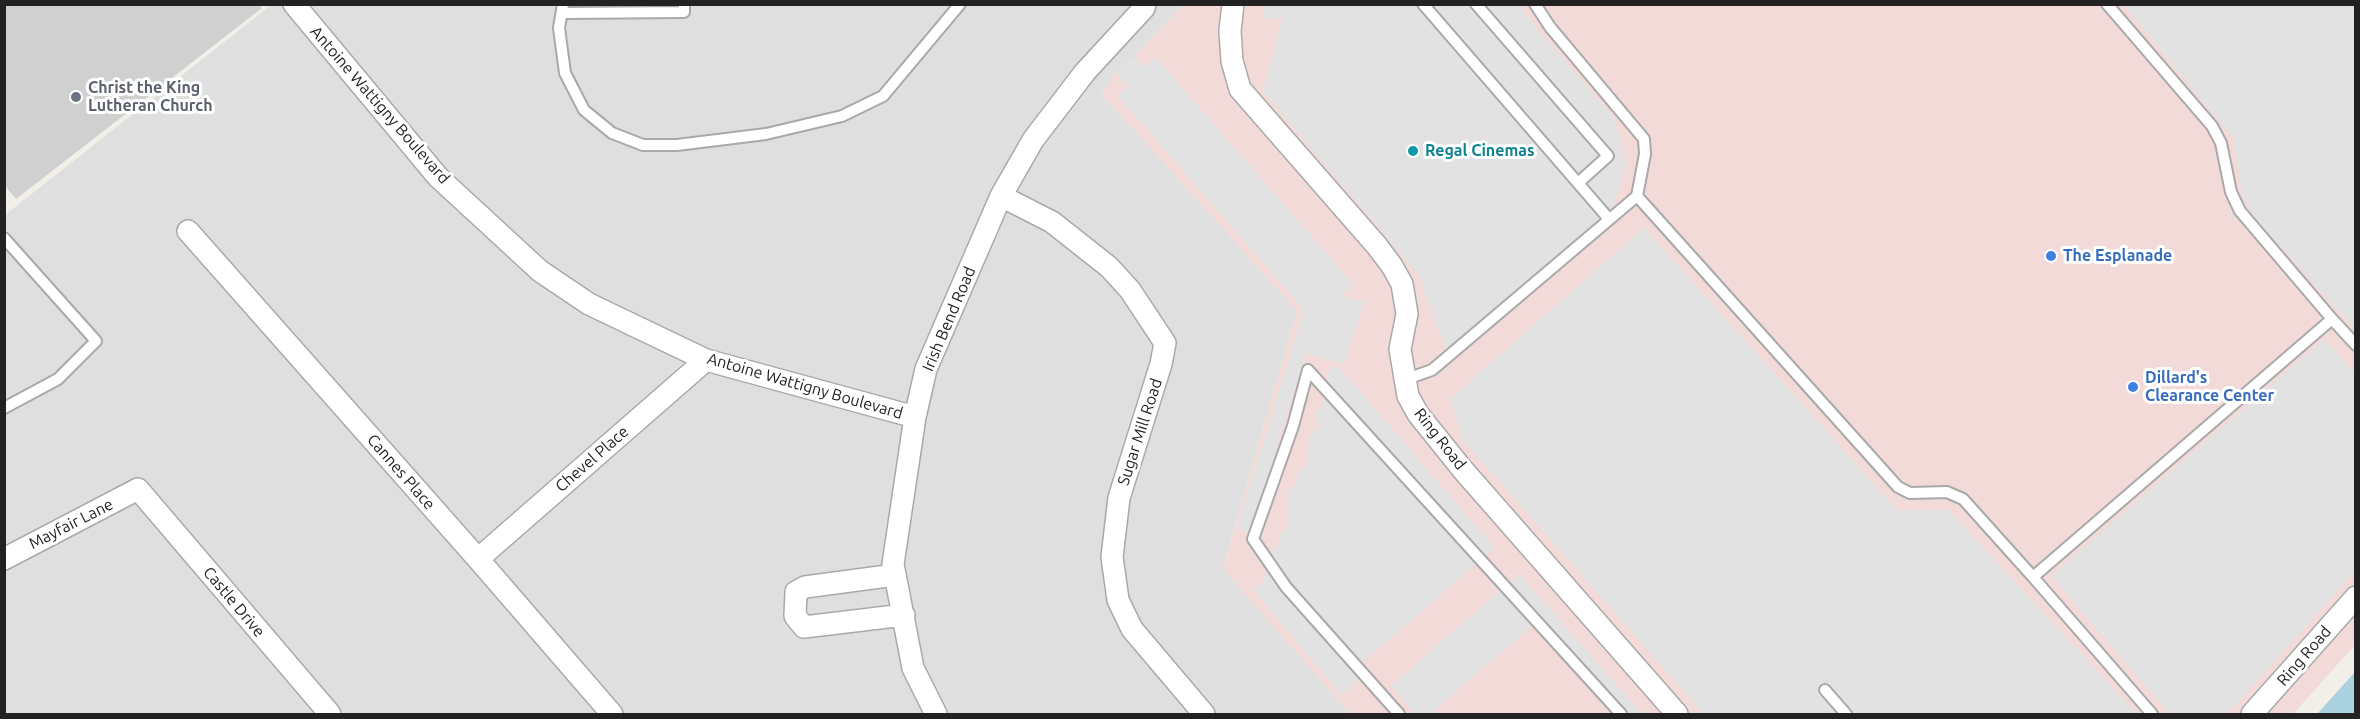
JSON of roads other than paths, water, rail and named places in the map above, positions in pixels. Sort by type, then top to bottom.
[{"type":"street","name":"Antoine Wattigny Boulevard","points":[[294,4],[438,177],[540,271],[589,304],[706,360],[915,417]]},
{"type":"street","name":"Irish Bend Road","points":[[936,714],[913,668],[893,564],[915,417],[926,369],[1002,196],[1033,140],[1085,72],[1144,8],[1145,4]]},
{"type":"street","name":"Ring Road","points":[[1233,4],[1230,31],[1232,61],[1240,89],[1377,246],[1402,284],[1407,314],[1400,349],[1408,396],[1418,414],[1463,470],[1677,714]]},
{"type":"street","name":"Sugar Mill Road","points":[[1002,196],[1052,222],[1108,267],[1130,290],[1165,343],[1161,364],[1119,498],[1112,557],[1118,600],[1132,629],[1204,714]]},
{"type":"street","name":"Cannes Place","points":[[188,231],[612,714]]},
{"type":"street","name":"Chevel Place","points":[[478,559],[706,360]]},
{"type":"street","name":"Mayfair Lane","points":[[4,559],[138,489]]},
{"type":"street","name":"Castle Drive","points":[[138,489],[330,714]]},
{"type":"street","points":[[895,575],[805,587],[796,592],[795,616],[804,627],[904,615]]},
{"type":"street","name":"Ring Road","points":[[2252,714],[2355,597]]},
{"type":"lane","points":[[684,4],[684,12],[562,9],[559,28],[565,73],[585,110],[612,133],[643,145],[677,145],[766,134],[842,116],[883,96],[960,4]]},
{"type":"lane","points":[[1423,4],[1609,219]]},
{"type":"lane","points":[[1476,4],[1608,156],[1578,183]]},
{"type":"lane","points":[[1404,380],[1432,370],[1637,196],[1645,154],[1644,139],[1540,15],[1535,4]]},
{"type":"lane","points":[[2107,4],[2212,126],[2221,143],[2231,192],[2240,211],[2355,345]]},
{"type":"lane","points":[[1637,196],[1898,487],[1910,493],[1947,492],[1963,499],[2152,714]]},
{"type":"lane","points":[[4,238],[96,342],[58,379],[4,408]]},
{"type":"lane","points":[[2033,577],[2332,319]]},
{"type":"lane","points":[[1399,714],[1286,587],[1253,539],[1293,426],[1308,370],[1620,714]]},
{"type":"lane","points":[[1825,690],[1846,714]]},
{"type":"water","points":[[2355,672],[2355,714],[2317,714]]},
{"type":"place","name":"Christ the King Lutheran Church","points":[[76,97]]},
{"type":"place","name":"Regal Cinemas","points":[[1413,151]]},
{"type":"place","name":"The Esplanade","points":[[2051,256]]},
{"type":"place","name":"Dillard's Clearance Center","points":[[2133,387]]}]
